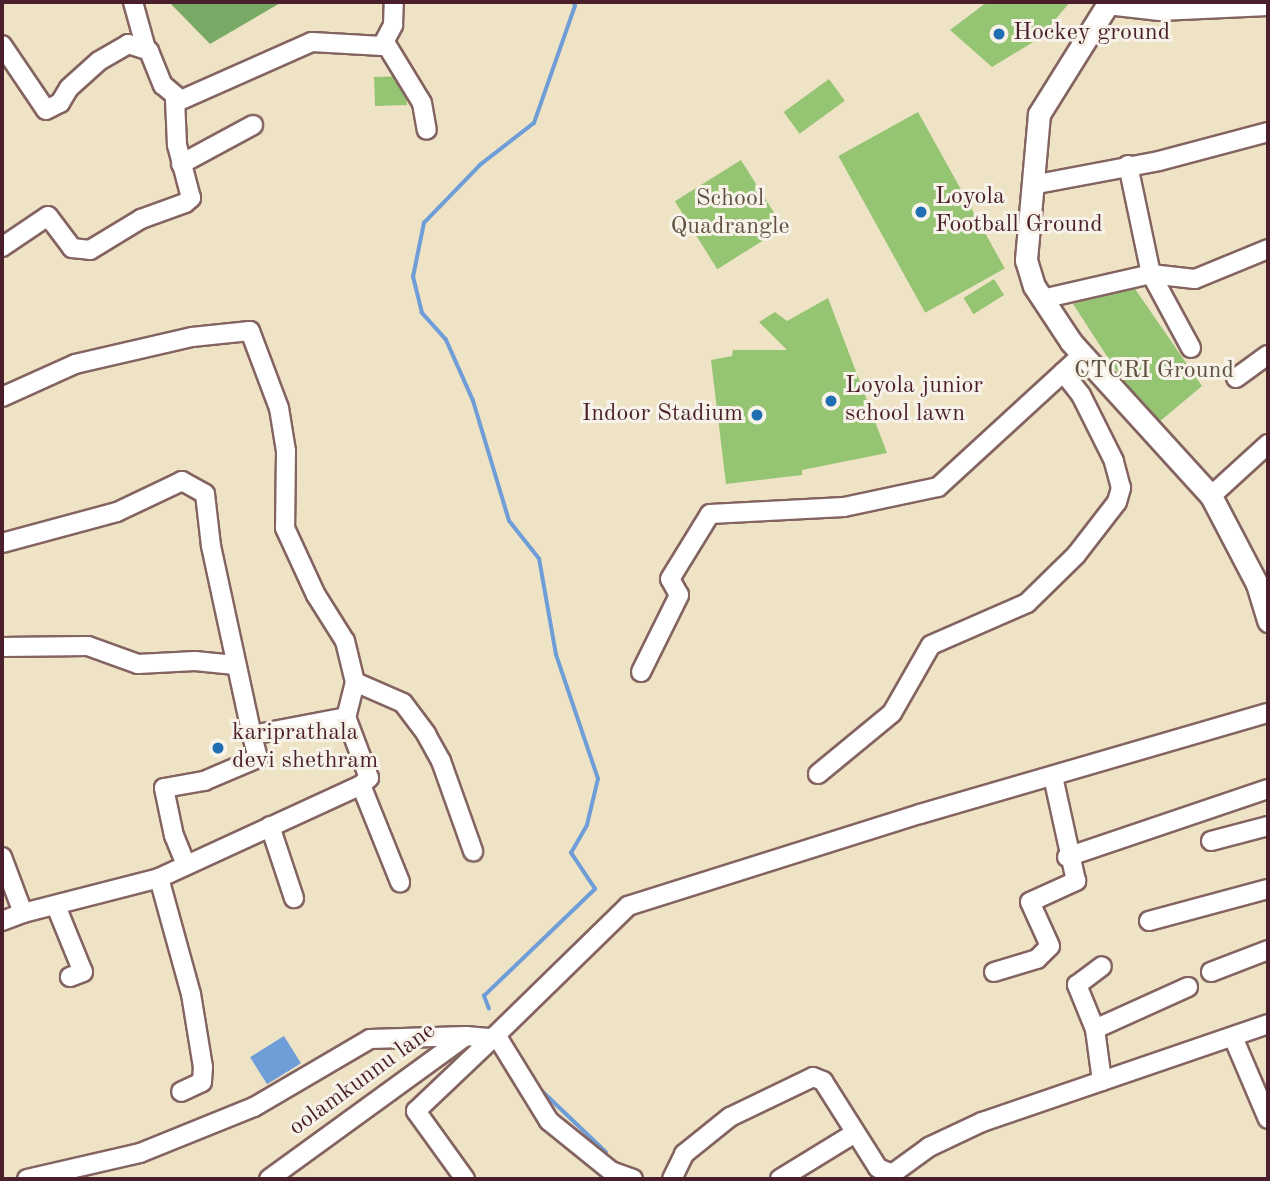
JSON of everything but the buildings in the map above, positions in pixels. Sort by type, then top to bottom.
[{"type":"main road","points":[[1108,4],[1039,114],[1026,260],[1042,299],[1082,355],[1211,496],[1257,584],[1268,621]]},
{"type":"street","points":[[2,247],[46,216],[72,248],[90,250],[191,198],[181,163],[175,99],[146,48],[133,2]]},
{"type":"street","points":[[394,2],[386,44],[422,103],[427,130]]},
{"type":"street","points":[[1108,4],[1160,11],[1268,6]]},
{"type":"street","points":[[175,99],[188,98],[250,65],[312,42],[377,48],[386,44]]},
{"type":"street","points":[[2,46],[46,110],[60,103],[69,88],[121,47],[146,48]]},
{"type":"street","points":[[181,163],[253,125]]},
{"type":"street","points":[[1032,185],[1268,132]]},
{"type":"street","points":[[1128,165],[1152,274],[1191,348]]},
{"type":"street","points":[[1042,299],[1152,274],[1195,279],[1268,249]]},
{"type":"street","points":[[2,397],[75,364],[192,337],[250,331],[279,408],[286,451],[285,528],[316,595],[345,642],[355,682],[346,717],[369,778],[361,785],[159,878],[2,920]]},
{"type":"street","points":[[641,672],[679,595],[670,579],[710,514],[844,508],[938,487],[1082,355]]},
{"type":"street","points":[[1236,379],[1268,355]]},
{"type":"street","points":[[818,774],[892,713],[932,645],[1027,603],[1076,555],[1117,502],[1121,488],[1114,461],[1082,395],[1063,372]]},
{"type":"street","points":[[1211,496],[1268,444]]},
{"type":"street","points":[[2,543],[117,512],[182,481],[205,494],[235,665],[258,758],[204,781],[164,788],[174,836],[186,865]]},
{"type":"street","points":[[2,647],[88,646],[138,664],[195,661],[235,665]]},
{"type":"street","points":[[355,682],[403,703],[426,734],[441,761],[474,851]]},
{"type":"street","points":[[465,1179],[416,1111],[628,906],[1268,713]]},
{"type":"street","points":[[252,735],[346,717]]},
{"type":"street","points":[[994,972],[1037,959],[1050,946],[1030,902],[1075,884],[1067,857],[1053,776]]},
{"type":"street","points":[[361,785],[400,882]]},
{"type":"street","points":[[1067,857],[1268,789]]},
{"type":"street","points":[[270,826],[293,898]]},
{"type":"street","points":[[1210,841],[1268,826]]},
{"type":"street","points":[[2,858],[23,913]]},
{"type":"street","points":[[159,878],[191,994],[203,1067],[202,1082],[181,1092]]},
{"type":"street","points":[[1149,921],[1268,889]]},
{"type":"street","points":[[57,906],[83,972],[70,977]]},
{"type":"street","points":[[1210,972],[1268,950]]},
{"type":"street","points":[[1101,1081],[1095,1029],[1077,985],[1102,965]]},
{"type":"street","points":[[1095,1029],[1188,987]]},
{"type":"street","points":[[672,1179],[684,1154],[730,1117],[813,1077],[823,1081],[878,1168],[892,1174],[929,1147],[982,1122],[1268,1024]]},
{"type":"street","points":[[27,1179],[140,1153],[254,1107],[370,1039],[466,1036]]},
{"type":"street","name":"oolamkunnu lane","points":[[269,1179],[466,1036],[494,1037]]},
{"type":"street","points":[[494,1037],[549,1121],[611,1171],[634,1179]]},
{"type":"street","points":[[1233,1037],[1268,1119]]},
{"type":"street","points":[[780,1179],[855,1133]]},
{"type":"green space","points":[[169,2],[282,2],[210,44]]},
{"type":"green space","name":"Hockey ground","points":[[987,2],[1070,2],[1040,38],[992,67],[950,30]]},
{"type":"green space","points":[[406,76],[407,105],[375,106],[374,77]]},
{"type":"green space","points":[[829,79],[845,101],[800,134],[784,112]]},
{"type":"green space","name":"Loyola Football Ground","points":[[918,112],[1005,269],[925,313],[838,156]]},
{"type":"green space","name":"School Quadrangle","points":[[741,160],[783,228],[717,269],[675,201]]},
{"type":"green space","points":[[994,279],[1004,295],[974,314],[963,298]]},
{"type":"green space","name":"CTCRI Ground","points":[[1131,283],[1202,386],[1153,427],[1073,304]]},
{"type":"green space","points":[[828,298],[887,453],[802,470],[802,475],[726,484],[711,360],[732,356],[733,350],[787,350],[759,322],[775,312],[787,321]]},
{"type":"water","points":[[284,1036],[301,1063],[267,1084],[250,1057]]},
{"type":"waterway","points":[[489,1009],[484,996],[595,889],[571,853],[587,825],[598,779],[556,655],[539,559],[509,521],[473,401],[446,340],[422,313],[413,277],[424,223],[480,165],[534,123],[575,6],[573,2]]},
{"type":"waterway","points":[[536,1085],[606,1152]]},
{"type":"place","name":"Hockey ground","points":[[999,34]]},
{"type":"place","name":"Loyola Football Ground","points":[[921,212]]},
{"type":"place","name":"Loyola junior school lawn","points":[[831,401]]},
{"type":"place","name":"Indoor Stadium","points":[[757,415]]},
{"type":"place","name":"kariprathala devi shethram","points":[[218,748]]}]
